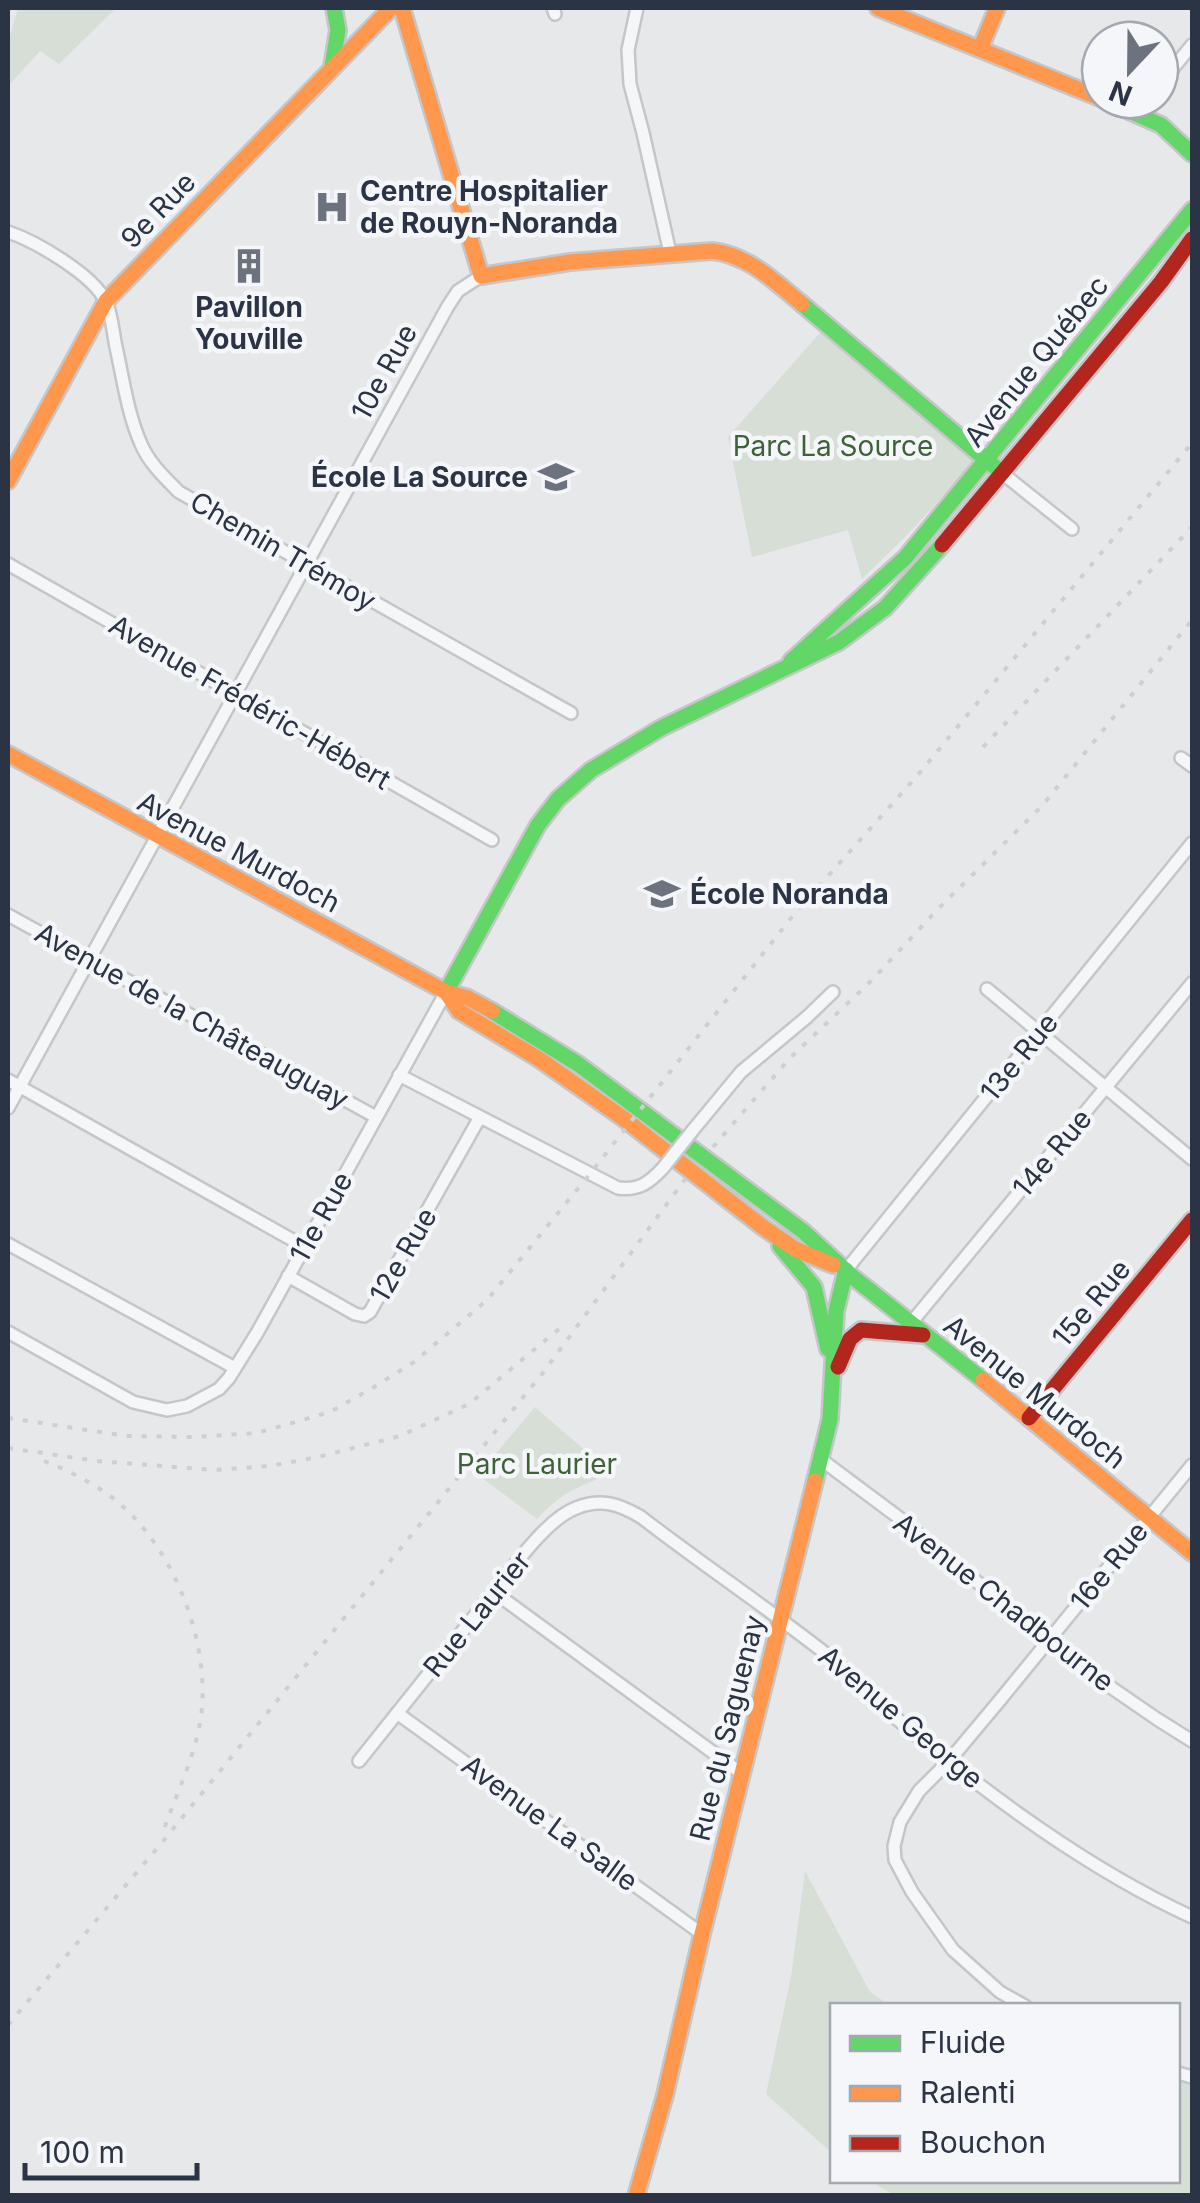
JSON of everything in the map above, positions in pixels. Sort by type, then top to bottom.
[{"type":"main road","points":[[332,68],[338,42],[334,8]]},
{"type":"main road","name":"9e Rue","points":[[8,481],[106,301],[391,8]]},
{"type":"main road","points":[[402,8],[481,276],[514,269],[670,254],[731,254],[746,260],[804,304],[1002,473]]},
{"type":"main road","points":[[878,8],[1080,90]]},
{"type":"main road","points":[[980,49],[996,8]]},
{"type":"main road","points":[[1151,120],[1192,154]]},
{"type":"main road","name":"Avenue Québec","points":[[788,666],[810,640],[893,572],[1192,210]]},
{"type":"main road","name":"Avenue Québec","points":[[446,992],[538,825],[558,799],[614,755],[820,653],[885,608],[1161,282],[1192,239]]},
{"type":"main road","name":"Avenue Murdoch","points":[[8,754],[446,992],[482,1004],[578,1064],[804,1232],[1192,1553]]},
{"type":"main road","name":"Avenue Murdoch","points":[[446,992],[459,1011],[472,1021],[596,1098],[752,1219],[796,1249],[846,1270]]},
{"type":"main road","points":[[752,1219],[814,1287],[827,1338],[832,1390]]},
{"type":"main road","name":"15e Rue","points":[[1028,1418],[1192,1220]]},
{"type":"main road","name":"Rue du Saguenay","points":[[636,2196],[665,2095],[830,1419],[836,1312],[846,1270]]},
{"type":"main road","points":[[832,1390],[850,1339],[861,1330],[926,1335]]},
{"type":"street","points":[[637,8],[628,50],[630,84],[670,254]]},
{"type":"street","points":[[8,232],[50,251],[106,301]]},
{"type":"street","name":"10e Rue","points":[[8,1108],[13,1084],[90,960],[448,306],[458,291],[481,276]]},
{"type":"street","name":"Chemin Trémoy","points":[[106,301],[142,446],[180,492],[571,713]]},
{"type":"street","points":[[1002,473],[1072,530]]},
{"type":"street","name":"Avenue Frédéric-Hébert","points":[[8,564],[492,840]]},
{"type":"street","name":"13e Rue","points":[[846,1270],[1192,843]]},
{"type":"street","name":"Avenue de la Châteauguay","points":[[8,915],[376,1117]]},
{"type":"street","name":"14e Rue","points":[[910,1322],[1192,983]]},
{"type":"street","points":[[987,989],[1192,1159]]},
{"type":"street","name":"11e Rue","points":[[8,1332],[133,1402],[167,1410],[210,1396],[235,1368],[446,992]]},
{"type":"street","points":[[399,1075],[589,1175],[628,1190],[652,1180],[741,1072],[833,992]]},
{"type":"street","points":[[13,1084],[304,1247]]},
{"type":"street","name":"12e Rue","points":[[288,1276],[355,1314],[364,1316],[370,1312],[480,1116]]},
{"type":"street","points":[[8,1244],[235,1368]]},
{"type":"street","name":"Avenue Chadbourne","points":[[820,1458],[1093,1675],[1192,1741]]},
{"type":"street","name":"16e Rue","points":[[1020,2003],[1000,1992],[953,1950],[912,1892],[895,1860],[894,1846],[906,1810],[919,1792],[949,1761],[1192,1465]]},
{"type":"street","name":"Avenue George","points":[[618,1504],[833,1660],[949,1761],[1070,1851],[1192,1917]]},
{"type":"street","name":"Rue Laurier","points":[[358,1760],[543,1534],[578,1507],[618,1504]]},
{"type":"street","points":[[494,1592],[741,1774]]},
{"type":"street","name":"Avenue La Salle","points":[[397,1713],[702,1934]]},
{"type":"green space","points":[[18,8],[116,8],[59,64],[40,51],[8,86],[8,37]]},
{"type":"green space","name":"Parc La Source","points":[[827,325],[975,461],[862,579],[848,530],[752,557],[728,437]]},
{"type":"green space","name":"Parc Laurier","points":[[535,1407],[611,1473],[563,1495],[537,1519],[478,1475]]},
{"type":"green space","points":[[805,1871],[870,1992],[886,2003],[830,2003],[830,2151],[766,2094],[791,1977]]},
{"type":"green space","points":[[1180,2074],[1192,2077],[1192,2195],[896,2196],[873,2183],[1180,2183]]},
{"type":"railway","points":[[8,1418],[127,1436],[257,1433],[330,1412],[414,1362],[487,1300],[795,913],[917,776],[1192,443]]},
{"type":"railway","points":[[983,747],[1192,527]]},
{"type":"railway","points":[[713,1147],[790,1058],[1042,806],[1192,620]]},
{"type":"railway","points":[[8,2025],[164,1840],[542,1374],[686,1178]]},
{"type":"railway","points":[[8,1448],[97,1461],[214,1470],[318,1457],[400,1436],[469,1404],[559,1329]]},
{"type":"railway","points":[[44,1461],[106,1493],[128,1512],[166,1560],[191,1618],[202,1679],[200,1724],[163,1832]]},
{"type":"traffic: fast","points":[[332,67],[338,30],[334,8]]},
{"type":"traffic: fast","points":[[1150,120],[1161,125],[1192,154]]},
{"type":"traffic: fast","points":[[791,661],[905,558],[1192,210]]},
{"type":"traffic: fast","points":[[802,304],[1002,473]]},
{"type":"traffic: fast","points":[[446,992],[538,825],[558,799],[591,770],[661,728],[839,642],[885,608],[942,545]]},
{"type":"traffic: fast","points":[[492,1011],[578,1064],[804,1232],[854,1278],[983,1380]]},
{"type":"traffic: fast","points":[[780,1246],[814,1287],[828,1349]]},
{"type":"traffic: fast","points":[[815,1481],[830,1419],[836,1311],[846,1270]]},
{"type":"traffic: slow","points":[[8,481],[106,301],[391,8]]},
{"type":"traffic: slow","points":[[402,8],[481,276],[570,262],[712,251],[750,264],[802,304]]},
{"type":"traffic: slow","points":[[878,8],[1080,90]]},
{"type":"traffic: slow","points":[[980,49],[997,8]]},
{"type":"traffic: slow","points":[[8,754],[446,992],[492,1011]]},
{"type":"traffic: slow","points":[[446,992],[459,1011],[539,1059],[623,1118],[764,1228],[795,1249],[833,1265]]},
{"type":"traffic: slow","points":[[983,1380],[1192,1553]]},
{"type":"traffic: slow","points":[[636,2196],[665,2095],[815,1481]]},
{"type":"traffic: jam","points":[[942,545],[1161,282],[1192,239]]},
{"type":"traffic: jam","points":[[1029,1418],[1192,1220]]},
{"type":"traffic: jam","points":[[838,1367],[850,1339],[861,1330],[923,1335]]},
{"type":"place","name":"Centre Hospitalier de Rouyn-Noranda","points":[[332,207]]},
{"type":"place","name":"Pavillon Youville","points":[[249,266]]},
{"type":"place","name":"École La Source","points":[[556,477]]},
{"type":"place","name":"École Noranda","points":[[662,894]]}]
